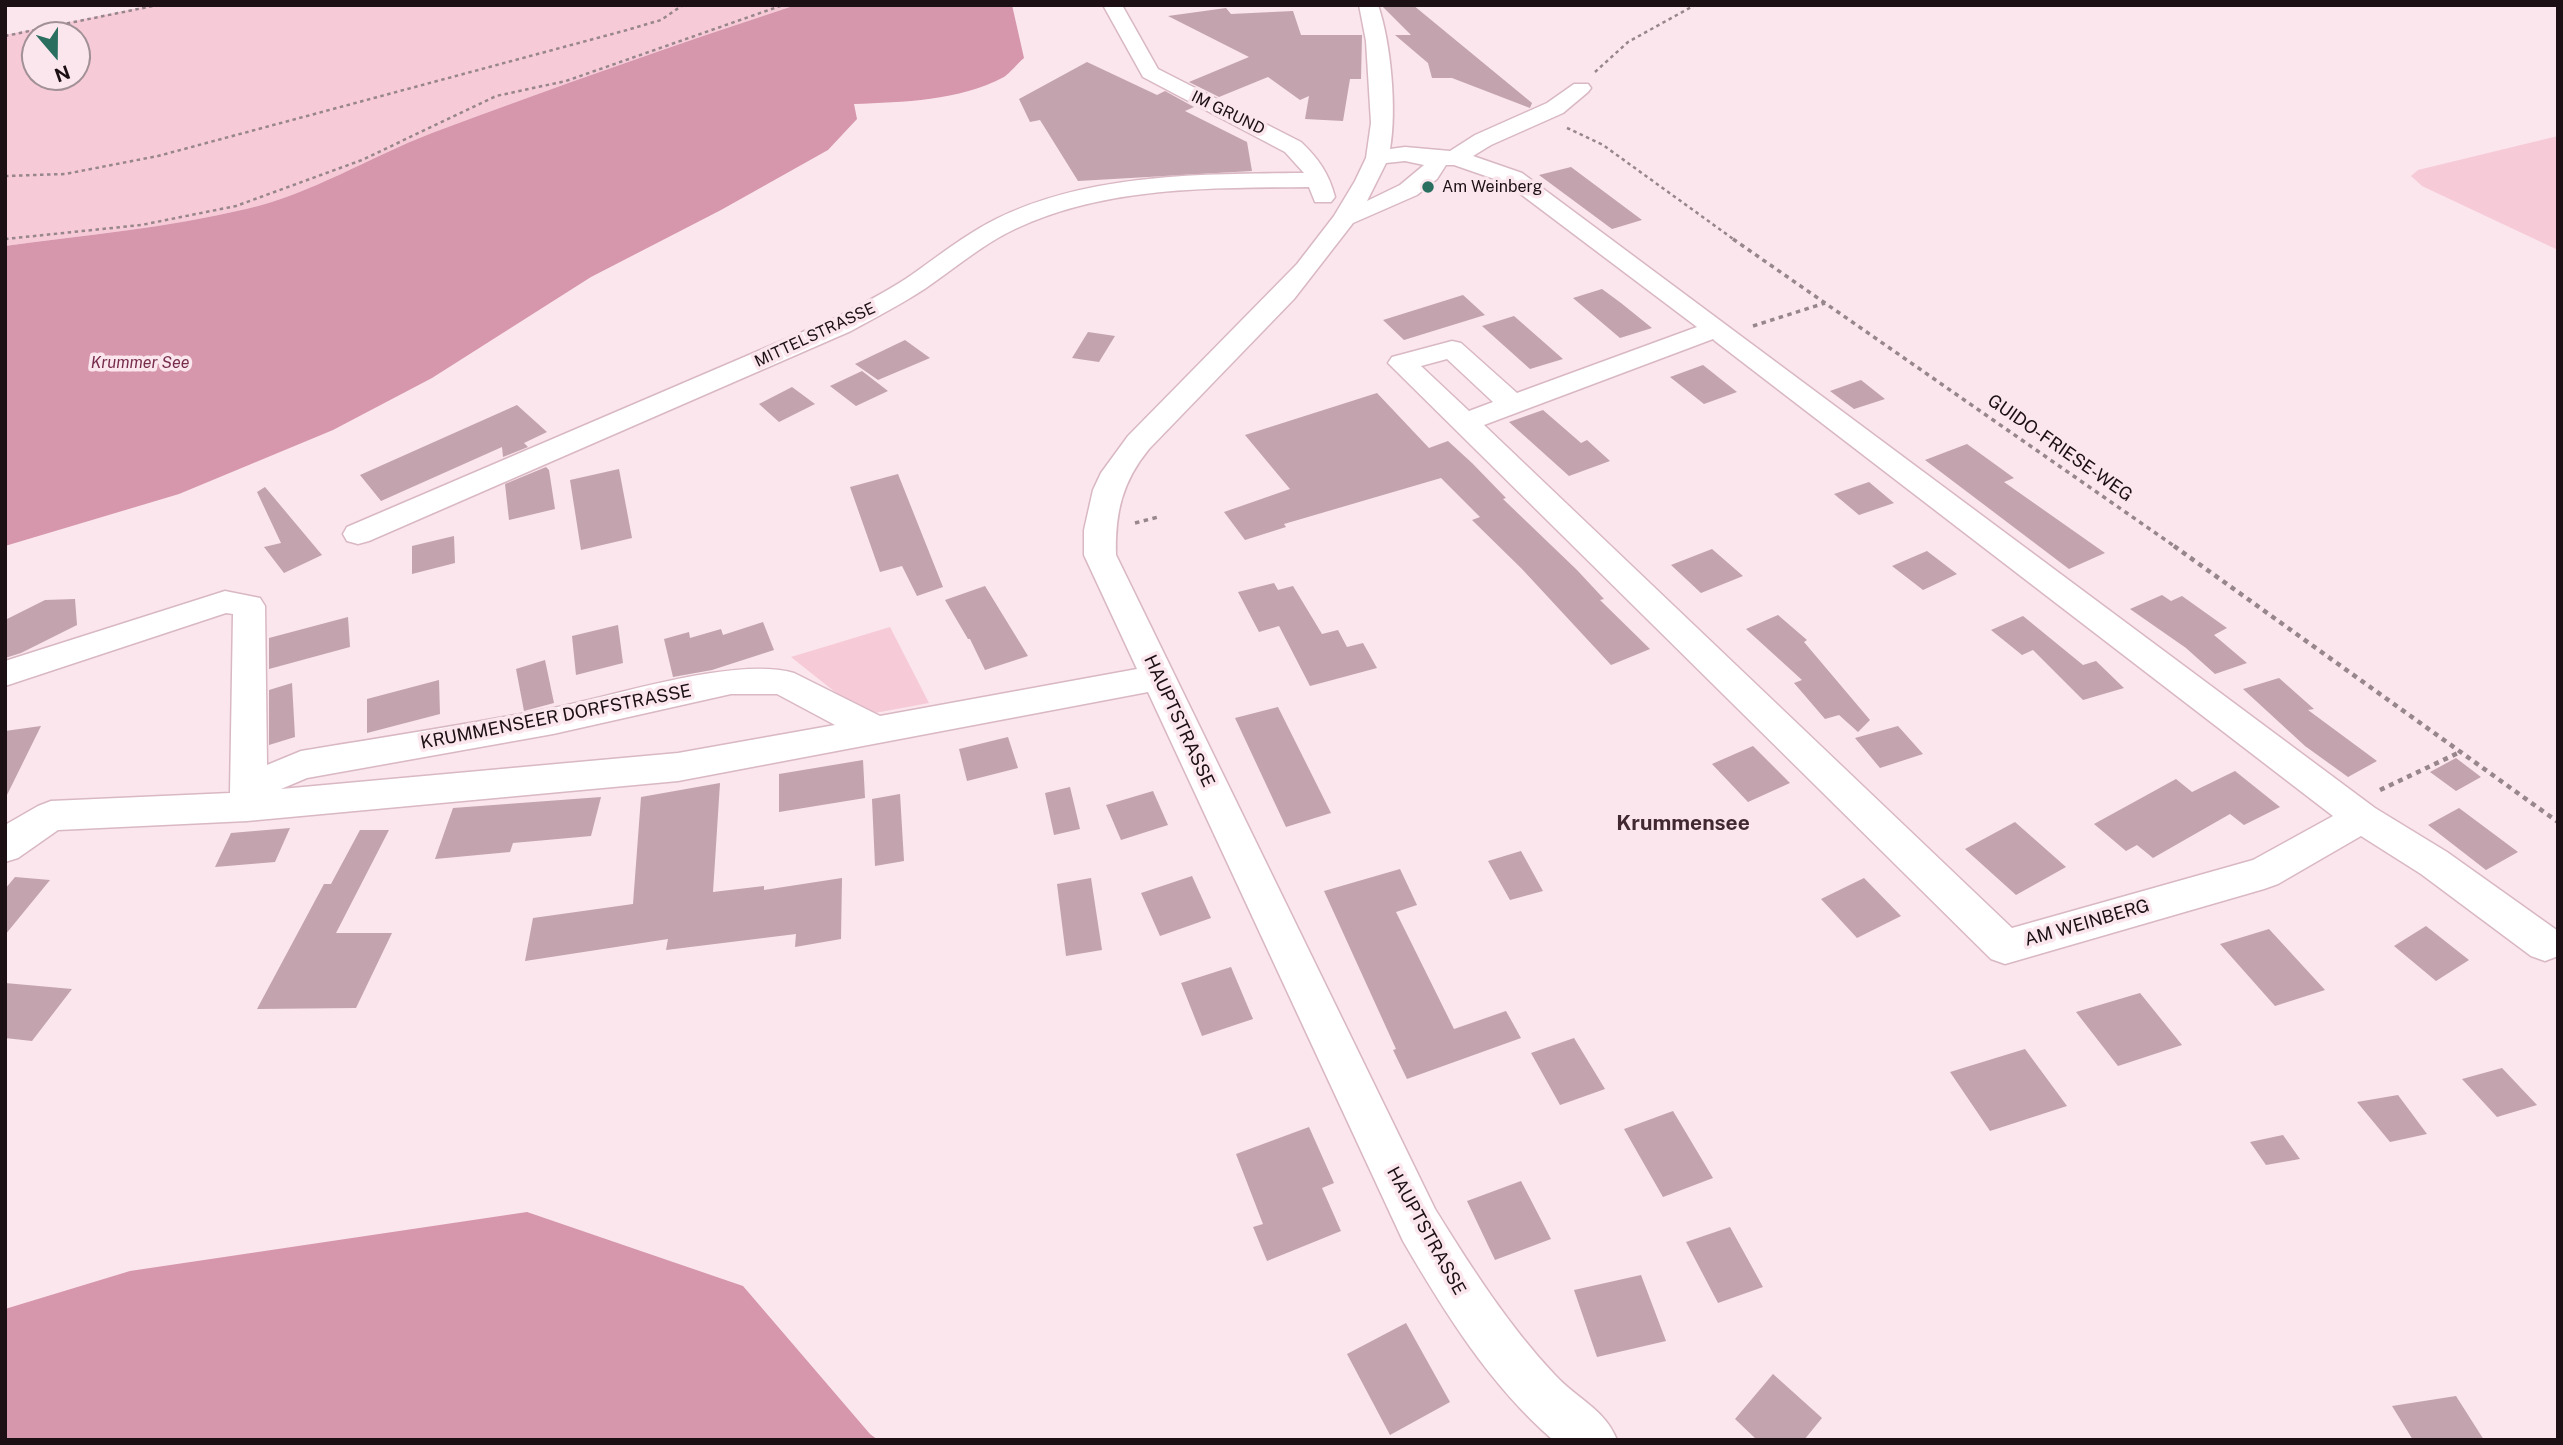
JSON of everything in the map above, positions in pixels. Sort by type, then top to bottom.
[{"type":"street","name":"IM GRUND","points":[[1112,5],[1150,73],[1293,147],[1310,162],[1320,180],[1324,201],[1345,218]]},
{"type":"street","name":"HAUPTSTRASSE","points":[[1368,5],[1381,89],[1377,158],[1359,198],[1332,240],[1298,282],[1188,389],[1117,467],[1101,504],[1100,555],[1419,1225],[1467,1305],[1521,1373],[1538,1394],[1592,1440]]},
{"type":"street","points":[[1345,218],[1380,205],[1420,183],[1432,174],[1435,165],[1443,158],[1555,108],[1581,88]]},
{"type":"street","points":[[1377,158],[1405,154],[1443,158],[1491,168],[1514,178],[2354,812],[2434,863],[2545,944]]},
{"type":"street","name":"MITTELSTRASSE","points":[[358,534],[842,326],[912,286],[979,239],[1037,211],[1082,198],[1137,189],[1320,180]]},
{"type":"street","points":[[1512,404],[1452,349],[1402,363],[1465,422],[1720,332]]},
{"type":"street","name":"AM WEINBERG","points":[[1465,422],[2005,947],[2264,873],[2354,812]]},
{"type":"street","points":[[5,674],[225,602],[249,606],[248,797]]},
{"type":"street","name":"KRUMMENSEER DORFSTRASSE","points":[[5,847],[12,839],[51,816],[248,797],[678,767],[1158,678]]},
{"type":"street","name":"KRUMMENSEER DORFSTRASSE","points":[[248,797],[301,765],[553,721],[731,682],[782,681],[876,730]]},
{"type":"path","points":[[5,36],[158,5]]},
{"type":"path","points":[[5,176],[65,174],[158,156],[627,30],[661,20],[683,5]]},
{"type":"path","points":[[5,239],[141,225],[236,206],[362,160],[496,96],[566,80],[783,5]]},
{"type":"path","points":[[1581,88],[1612,53],[1695,5]]},
{"type":"path","name":"GUIDO-FRIESE-WEG","points":[[1534,117],[1553,122],[1603,145],[1825,303],[2098,491],[2458,753],[2558,822]]},
{"type":"path","points":[[1720,332],[1825,303]]},
{"type":"path","points":[[2354,812],[2458,753]]},
{"type":"shaded area","points":[[153,5],[796,5],[613,67],[432,133],[317,185],[270,202],[186,221],[5,246],[5,35],[21,32],[21,91],[91,91],[91,21],[74,21]]},
{"type":"shaded area","points":[[2558,136],[2558,250],[2422,186],[2411,176],[2418,170]]},
{"type":"shaded area","points":[[890,627],[929,703],[864,715],[791,657]]},
{"type":"water","name":"Krummer See","points":[[796,5],[1012,5],[1024,58],[1004,77],[950,96],[854,104],[857,119],[828,150],[721,210],[591,277],[432,378],[333,430],[179,494],[5,546],[5,246],[186,221],[270,202],[317,185],[432,133],[613,67]]},
{"type":"water","points":[[527,1212],[743,1286],[878,1440],[5,1440],[5,1309],[130,1271]]},
{"type":"building","points":[[1381,5],[1413,5],[1532,103],[1530,108],[1452,78],[1432,78],[1428,63],[1395,35],[1411,35]]},
{"type":"building","points":[[1226,8],[1231,14],[1293,11],[1301,35],[1362,35],[1361,79],[1350,79],[1343,121],[1305,119],[1309,96],[1300,100],[1268,77],[1219,97],[1189,82],[1249,57],[1168,16]]},
{"type":"building","points":[[1087,62],[1157,95],[1165,91],[1194,107],[1185,111],[1247,142],[1252,171],[1078,181],[1040,120],[1030,122],[1019,99]]},
{"type":"building","points":[[1571,167],[1642,220],[1612,229],[1539,175]]},
{"type":"building","points":[[1602,289],[1652,328],[1620,338],[1573,298]]},
{"type":"building","points":[[1463,295],[1485,315],[1404,340],[1383,320]]},
{"type":"building","points":[[1514,316],[1563,359],[1530,369],[1482,326]]},
{"type":"building","points":[[1088,332],[1115,336],[1099,362],[1072,358]]},
{"type":"building","points":[[905,340],[930,358],[878,380],[855,364]]},
{"type":"building","points":[[1703,365],[1737,392],[1704,404],[1670,377]]},
{"type":"building","points":[[862,371],[888,391],[856,406],[830,386]]},
{"type":"building","points":[[1861,380],[1885,399],[1854,409],[1830,391]]},
{"type":"building","points":[[792,387],[815,404],[779,422],[759,404]]},
{"type":"building","points":[[1377,393],[1429,448],[1448,441],[1472,463],[1506,498],[1503,499],[1577,570],[1604,599],[1600,600],[1650,649],[1611,665],[1522,569],[1472,520],[1480,517],[1441,478],[1284,524],[1286,527],[1245,540],[1224,512],[1290,489],[1245,435]]},
{"type":"building","points":[[517,405],[547,432],[524,443],[528,447],[503,457],[502,447],[381,501],[360,475]]},
{"type":"building","points":[[1543,410],[1581,443],[1587,440],[1610,461],[1569,476],[1509,422]]},
{"type":"building","points":[[1967,444],[2014,478],[2004,482],[2105,553],[2069,569],[1925,460]]},
{"type":"building","points":[[546,467],[549,470],[555,509],[509,520],[505,484]]},
{"type":"building","points":[[619,469],[632,538],[581,550],[570,480]]},
{"type":"building","points":[[898,474],[943,587],[917,596],[902,566],[880,572],[850,487]]},
{"type":"building","points":[[1869,482],[1894,503],[1859,515],[1834,494]]},
{"type":"building","points":[[265,487],[322,555],[284,573],[264,547],[281,543],[257,492]]},
{"type":"building","points":[[454,536],[455,563],[412,574],[412,546]]},
{"type":"building","points":[[1712,549],[1743,576],[1701,593],[1671,565]]},
{"type":"building","points":[[1927,551],[1957,574],[1923,590],[1892,566]]},
{"type":"building","points":[[1274,583],[1278,590],[1293,586],[1322,634],[1338,630],[1347,647],[1363,643],[1377,668],[1310,686],[1279,626],[1259,632],[1238,592]]},
{"type":"building","points":[[985,586],[1028,656],[985,670],[970,639],[945,600]]},
{"type":"building","points":[[2162,595],[2171,601],[2182,596],[2227,628],[2214,635],[2247,663],[2215,674],[2186,648],[2130,609]]},
{"type":"building","points":[[75,599],[77,625],[21,653],[5,658],[5,620],[45,600]]},
{"type":"building","points":[[1778,615],[1807,640],[1804,642],[1870,720],[1858,732],[1839,715],[1825,719],[1794,683],[1802,680],[1746,629]]},
{"type":"building","points":[[2023,616],[2083,665],[2096,661],[2124,688],[2083,700],[2033,650],[2022,655],[1991,630]]},
{"type":"building","points":[[348,617],[350,647],[269,669],[269,638]]},
{"type":"building","points":[[763,622],[774,650],[712,670],[673,677],[664,639],[689,632],[690,638],[721,629],[723,635]]},
{"type":"building","points":[[618,625],[623,663],[576,675],[572,636]]},
{"type":"building","points":[[545,660],[554,703],[524,711],[516,669]]},
{"type":"building","points":[[2279,678],[2314,709],[2308,710],[2377,761],[2348,777],[2305,746],[2243,689]]},
{"type":"building","points":[[439,680],[440,714],[367,733],[367,699]]},
{"type":"building","points":[[292,683],[295,737],[269,745],[269,690]]},
{"type":"building","points":[[1278,707],[1331,813],[1286,827],[1235,718]]},
{"type":"building","points":[[41,726],[5,799],[5,731]]},
{"type":"building","points":[[1898,726],[1923,754],[1880,768],[1855,738]]},
{"type":"building","points":[[1008,737],[1018,768],[967,781],[959,749]]},
{"type":"building","points":[[1753,746],[1790,783],[1748,802],[1712,764]]},
{"type":"building","points":[[2456,758],[2481,777],[2456,791],[2430,772]]},
{"type":"building","points":[[863,760],[865,798],[779,812],[779,774]]},
{"type":"building","points":[[2235,771],[2280,807],[2244,825],[2230,814],[2153,858],[2137,845],[2126,851],[2094,824],[2176,779],[2192,792]]},
{"type":"building","points":[[720,783],[713,892],[764,886],[764,890],[842,878],[841,939],[795,947],[796,934],[666,950],[668,939],[525,961],[533,918],[633,904],[641,797]]},
{"type":"building","points":[[1070,787],[1080,829],[1054,835],[1045,793]]},
{"type":"building","points":[[1153,791],[1168,825],[1121,840],[1106,805]]},
{"type":"building","points":[[900,794],[904,861],[875,866],[872,799]]},
{"type":"building","points":[[601,797],[591,836],[513,843],[510,852],[435,859],[453,808]]},
{"type":"building","points":[[2459,808],[2518,852],[2486,870],[2428,825]]},
{"type":"building","points":[[2015,822],[2066,867],[2016,895],[1965,849]]},
{"type":"building","points":[[290,828],[275,862],[215,867],[231,833]]},
{"type":"building","points":[[360,830],[389,830],[336,933],[392,933],[356,1008],[257,1009],[324,884],[331,884]]},
{"type":"building","points":[[1521,851],[1543,891],[1510,900],[1488,861]]},
{"type":"building","points":[[1400,869],[1417,905],[1396,912],[1454,1029],[1506,1011],[1521,1038],[1407,1079],[1324,891]]},
{"type":"building","points":[[1192,876],[1211,918],[1160,936],[1141,893]]},
{"type":"building","points":[[15,877],[50,880],[5,935],[5,889]]},
{"type":"building","points":[[1091,878],[1102,950],[1066,956],[1057,884]]},
{"type":"building","points":[[1864,878],[1901,916],[1857,938],[1821,899]]},
{"type":"building","points":[[2426,926],[2469,960],[2436,981],[2394,946]]},
{"type":"building","points":[[2269,929],[2325,990],[2275,1006],[2220,944]]},
{"type":"building","points":[[1231,967],[1253,1019],[1202,1036],[1181,983]]},
{"type":"building","points":[[5,983],[72,989],[32,1041],[5,1038]]},
{"type":"building","points":[[2140,993],[2182,1045],[2118,1066],[2076,1012]]},
{"type":"building","points":[[1574,1038],[1605,1089],[1560,1105],[1531,1053]]},
{"type":"building","points":[[2025,1049],[2067,1106],[1990,1131],[1950,1072]]},
{"type":"building","points":[[2502,1068],[2537,1105],[2497,1117],[2462,1079]]},
{"type":"building","points":[[2398,1095],[2427,1134],[2390,1142],[2357,1102]]},
{"type":"building","points":[[1673,1111],[1713,1178],[1663,1197],[1624,1129]]},
{"type":"building","points":[[1309,1127],[1334,1183],[1322,1188],[1341,1231],[1267,1261],[1253,1227],[1263,1224],[1236,1154]]},
{"type":"building","points":[[2283,1135],[2300,1159],[2266,1165],[2250,1142]]},
{"type":"building","points":[[1521,1181],[1551,1239],[1495,1260],[1467,1201]]},
{"type":"building","points":[[1730,1227],[1763,1287],[1718,1303],[1686,1242]]},
{"type":"building","points":[[1641,1275],[1666,1341],[1597,1357],[1574,1290]]},
{"type":"building","points":[[1406,1323],[1450,1402],[1390,1435],[1347,1354]]},
{"type":"building","points":[[1773,1374],[1822,1418],[1804,1440],[1757,1440],[1735,1419]]},
{"type":"building","points":[[2456,1396],[2484,1440],[2413,1440],[2392,1406]]},
{"type":"place","name":"Am Weinberg","points":[[1428,187]]},
{"type":"district","name":"Krummensee","points":[[1683,824]]}]
